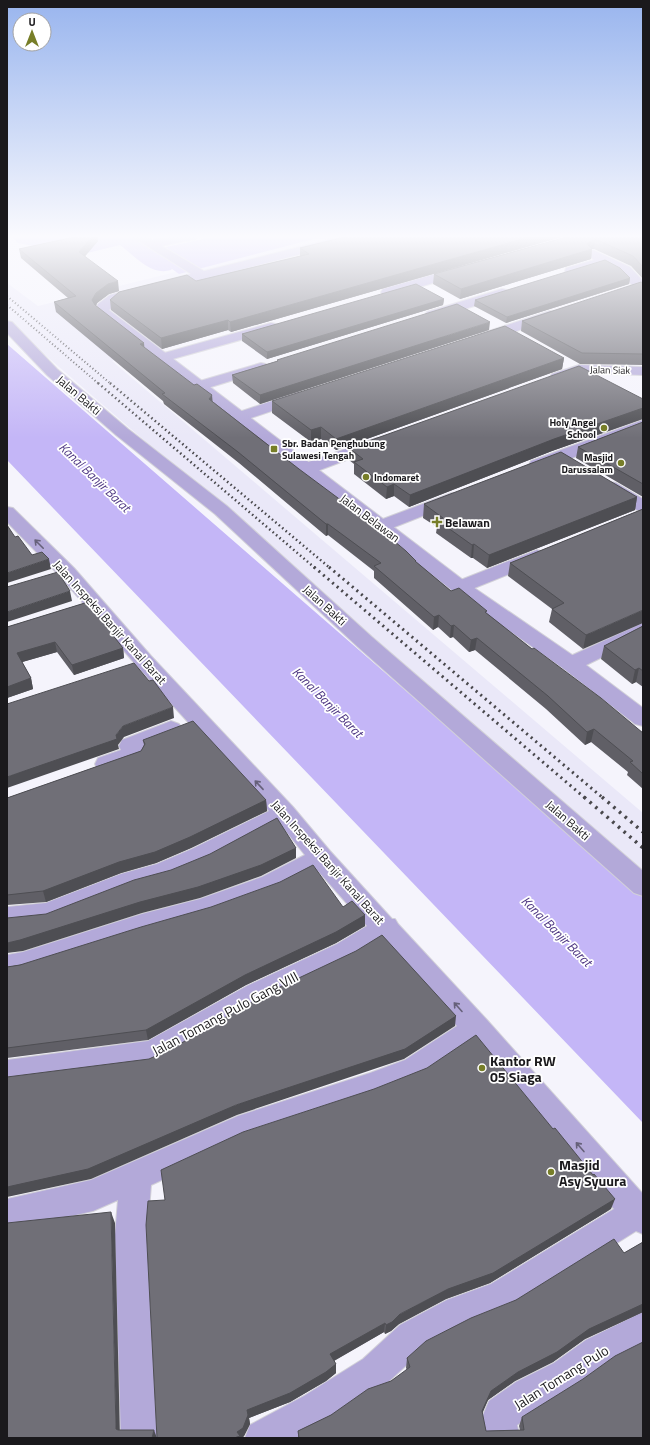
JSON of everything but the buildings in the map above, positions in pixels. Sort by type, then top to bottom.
[{"type":"street","name":"Jalan Belawan","points":[[106,303],[102,311],[198,386],[460,587],[572,664],[643,719]]},
{"type":"street","points":[[456,303],[519,337]]},
{"type":"street","points":[[422,318],[468,303]]},
{"type":"street","points":[[468,342],[566,310]]},
{"type":"street","points":[[162,358],[281,324]]},
{"type":"street","name":"Jalan Bakti","points":[[7,325],[52,372],[122,432],[220,510],[371,647],[643,886]]},
{"type":"street","points":[[198,386],[277,362]]},
{"type":"street","points":[[572,366],[605,383]]},
{"type":"street","name":"Jalan Siak","points":[[542,383],[572,366],[643,371]]},
{"type":"street","points":[[239,417],[310,394]]},
{"type":"street","points":[[523,471],[643,425]]},
{"type":"street","points":[[306,469],[394,437]]},
{"type":"street","points":[[559,456],[579,468]]},
{"type":"street","points":[[598,479],[643,506]]},
{"type":"street","points":[[381,526],[465,493]]},
{"type":"street","name":"Jalan Inspeksi Banjir Kanal Barat","points":[[10,525],[57,576],[134,665],[197,719],[285,813],[321,858],[386,927],[640,1215]]},
{"type":"street","points":[[460,587],[549,551]]},
{"type":"street","points":[[572,664],[643,630]]},
{"type":"street","points":[[87,771],[134,754],[130,746],[133,744],[197,719]]},
{"type":"street","points":[[7,916],[48,913],[130,881],[163,872],[201,856],[285,813]]},
{"type":"street","points":[[7,966],[23,963],[142,925],[203,909],[271,884],[321,858]]},
{"type":"street","name":"Jalan Tomang Pulo Gang VIII","points":[[7,1073],[150,1054],[164,1048],[257,994],[346,952],[386,927]]},
{"type":"street","points":[[7,1215],[92,1195],[238,1130],[373,1086],[415,1069],[449,1045],[477,1029]]},
{"type":"street","points":[[136,1176],[131,1235],[139,1438]]},
{"type":"street","points":[[279,1434],[375,1371],[412,1337],[459,1312],[500,1297],[640,1215]]},
{"type":"street","name":"Jalan Tomang Pulo","points":[[502,1438],[498,1422],[502,1414],[529,1395],[566,1375],[598,1352],[643,1329]]},
{"type":"shaded area","points":[[7,303],[35,303],[38,306],[48,303],[305,303],[238,327],[112,361],[643,813],[643,871],[7,322]]},
{"type":"water","name":"Kanal Banjir Barat","points":[[7,344],[643,897],[643,1123],[7,460]]},
{"type":"railway","points":[[16,303],[111,384]]},
{"type":"railway","points":[[7,305],[99,384]]},
{"type":"railway","points":[[98,383],[315,568]]},
{"type":"railway","points":[[110,383],[330,568]]},
{"type":"railway","points":[[314,567],[585,798]]},
{"type":"railway","points":[[329,567],[603,798]]},
{"type":"railway","points":[[584,797],[643,848]]},
{"type":"railway","points":[[602,797],[643,832]]},
{"type":"place","name":"Holy Angel School","points":[[604,428]]},
{"type":"place","name":"Sbr. Badan Penghubung Sulawesi Tengah","points":[[274,449]]},
{"type":"place","name":"Masjid Darussalam","points":[[621,463]]},
{"type":"place","name":"Indomaret","points":[[366,477]]},
{"type":"place","name":"Belawan","points":[[437,522]]},
{"type":"place","name":"Kantor RW 05 Siaga","points":[[482,1068]]},
{"type":"place","name":"Masjid Asy Syuura","points":[[551,1172]]}]
